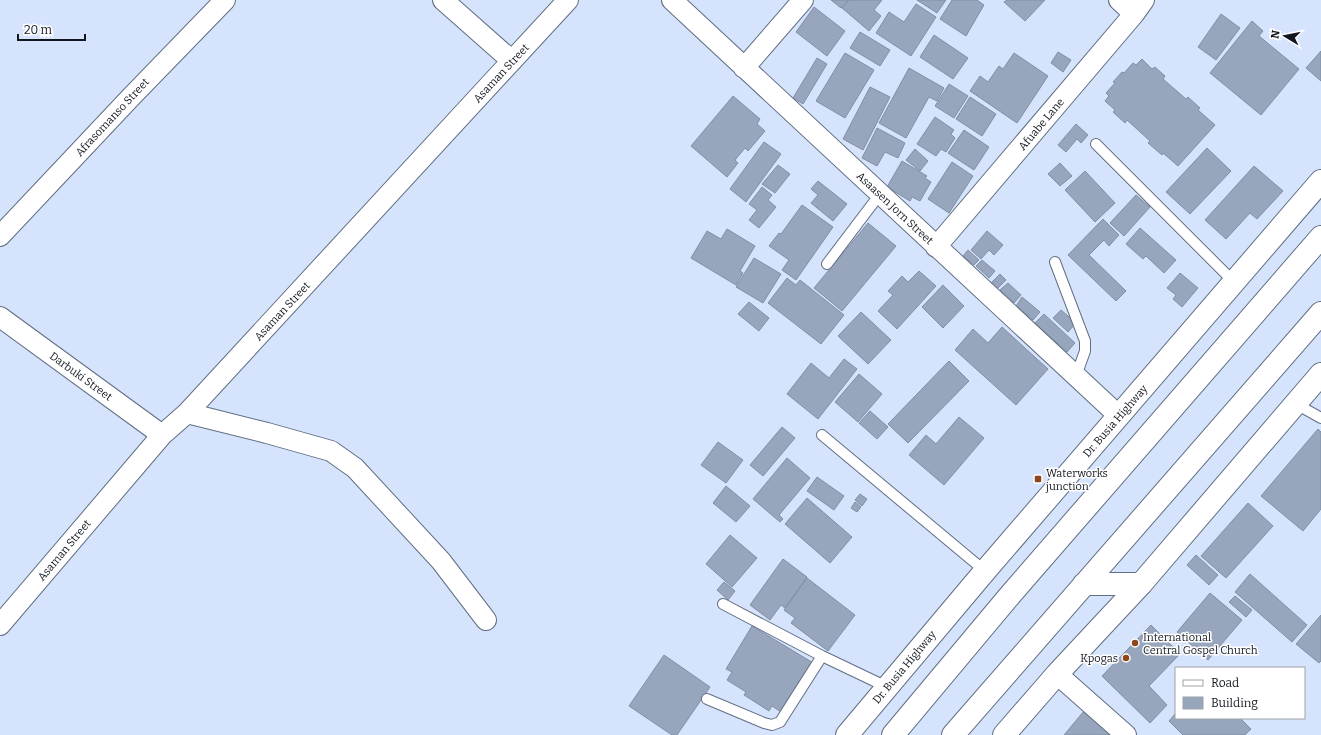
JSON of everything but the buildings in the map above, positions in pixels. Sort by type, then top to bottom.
[{"type":"main road","name":"Dr. Busia Highway","points":[[847,735],[985,571],[1321,181]]},
{"type":"main road","points":[[893,735],[1011,594],[1321,237]]},
{"type":"main road","points":[[953,735],[1321,313]]},
{"type":"main road","points":[[1004,735],[1057,674],[1140,584],[1321,374]]},
{"type":"main road","points":[[1084,584],[1140,584]]},
{"type":"street","name":"Afrasomanso Street","points":[[0,236],[225,0]]},
{"type":"street","points":[[443,0],[512,61]]},
{"type":"street","name":"Asaman Street","points":[[0,625],[162,435],[187,413],[568,0]]},
{"type":"street","name":"Asaasen Jorn Street","points":[[672,0],[1119,416]]},
{"type":"street","points":[[744,68],[803,0]]},
{"type":"street","points":[[1119,0],[1139,7]]},
{"type":"street","name":"Afuabe Lane","points":[[936,247],[1139,7]]},
{"type":"street","name":"Darbuki Street","points":[[0,317],[162,435]]},
{"type":"street","points":[[187,413],[331,451],[355,468],[441,561],[486,620]]},
{"type":"street","points":[[1057,674],[1126,735]]},
{"type":"lane","points":[[1096,144],[1234,282]]},
{"type":"lane","points":[[827,264],[880,194]]},
{"type":"lane","points":[[1055,262],[1086,341],[1085,351],[1076,376]]},
{"type":"lane","points":[[1296,404],[1321,418]]},
{"type":"lane","points":[[822,435],[985,571]]},
{"type":"lane","points":[[723,604],[822,656],[887,687]]},
{"type":"lane","points":[[707,698],[764,723],[772,725],[780,722],[822,656]]},
{"type":"place","name":"Waterworks junction","points":[[1038,479]]},
{"type":"place","name":"International Central Gospel Church","points":[[1135,643]]},
{"type":"place","name":"Kpogas","points":[[1126,658]]}]
